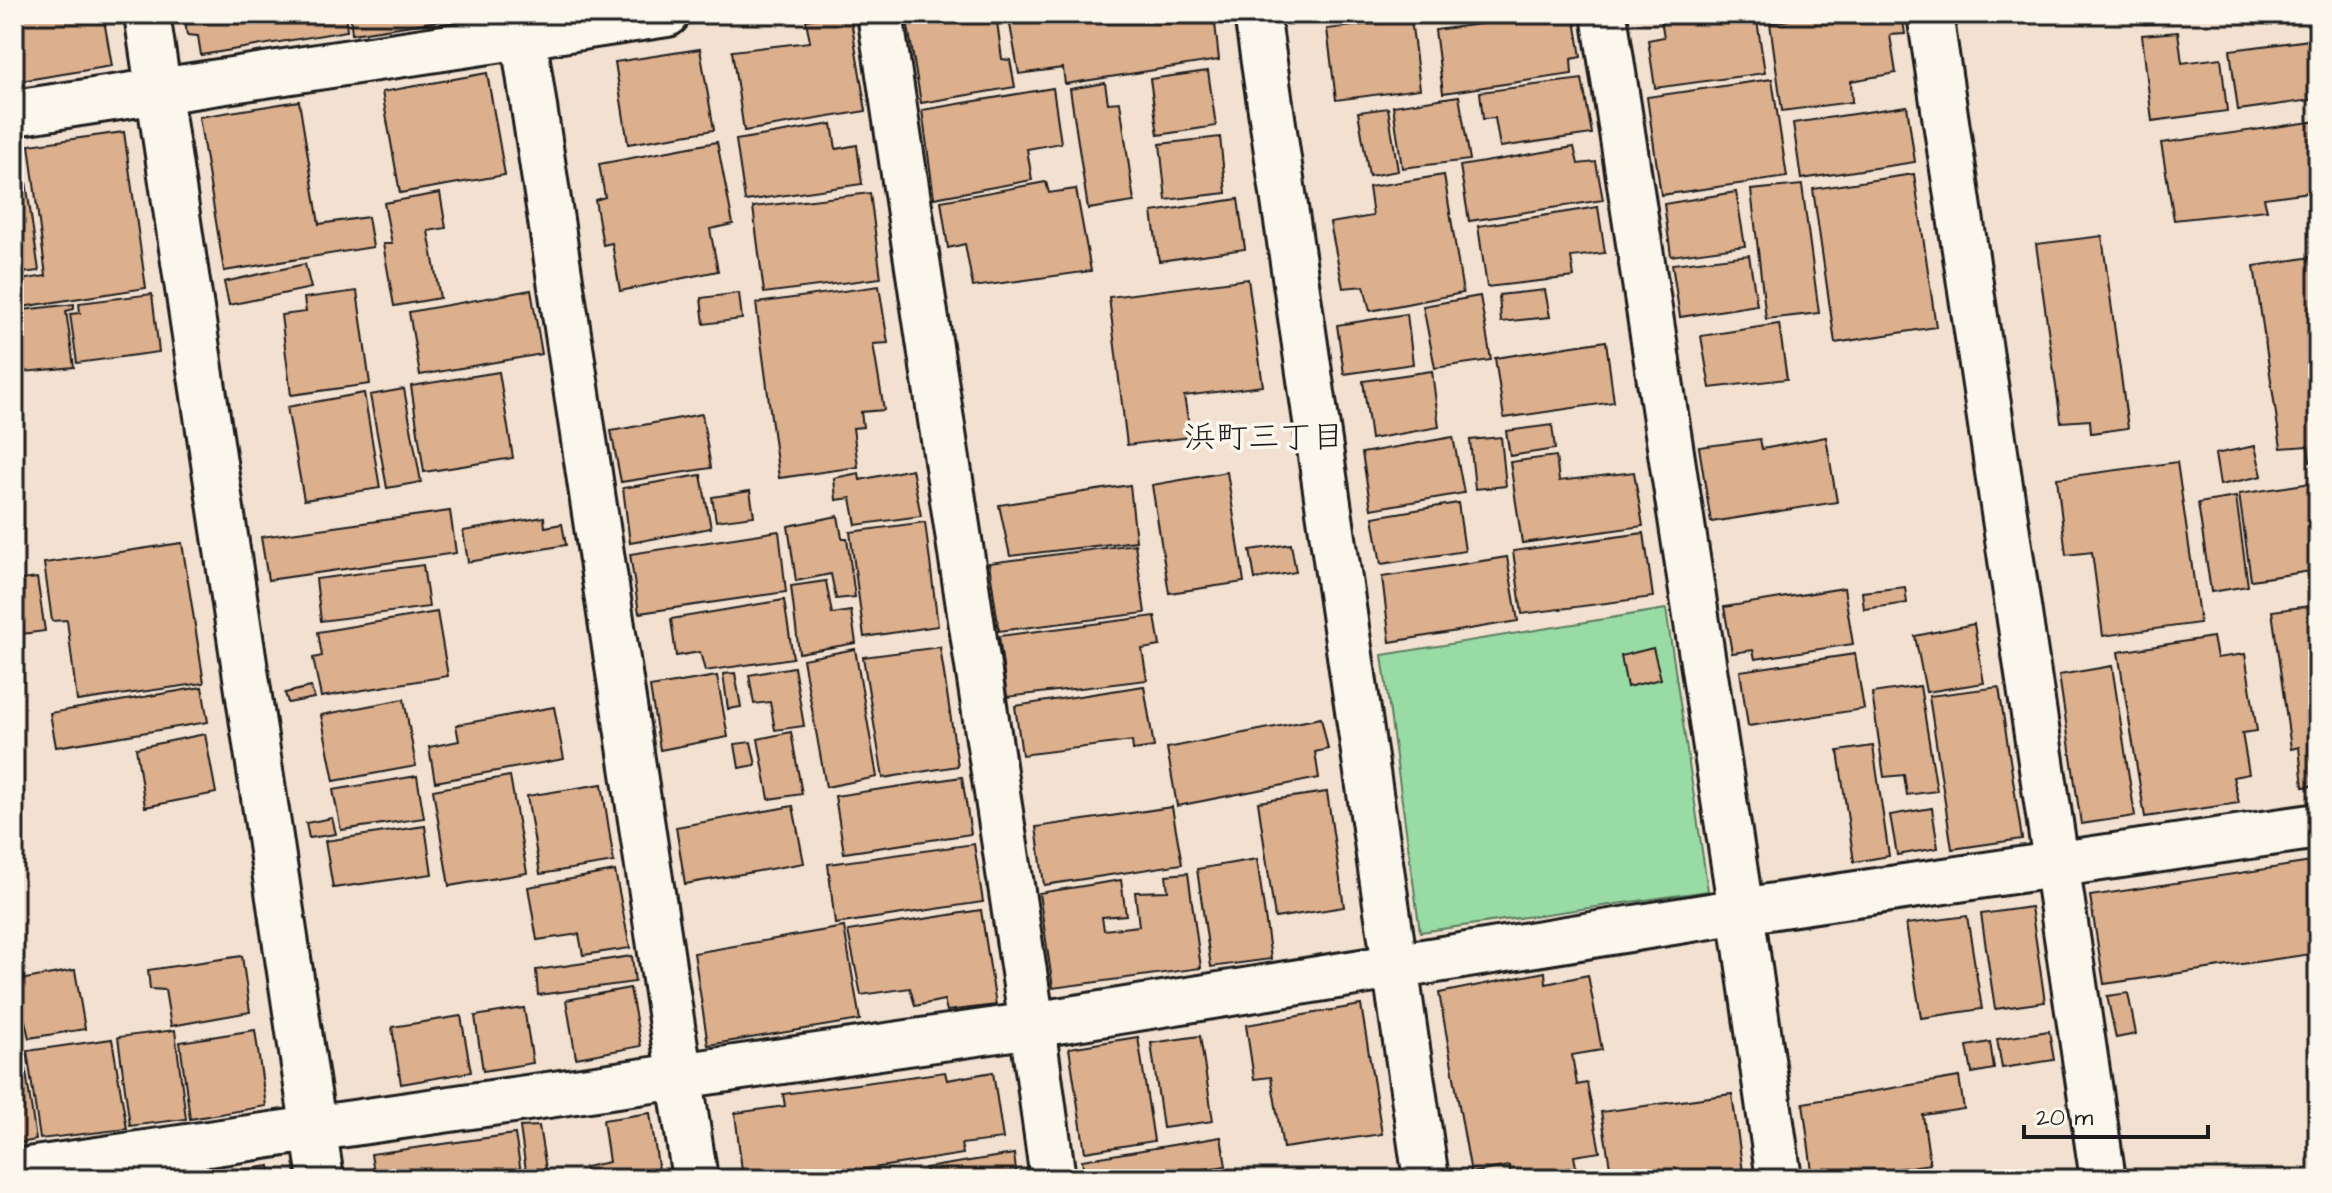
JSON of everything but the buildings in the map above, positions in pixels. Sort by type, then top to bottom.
[{"type":"street","points":[[147,14],[321,1179]]},
{"type":"street","points":[[14,113],[157,92],[521,25],[667,14]]},
{"type":"street","points":[[880,14],[1053,1179]]},
{"type":"street","points":[[1257,14],[1426,1179]]},
{"type":"street","points":[[1604,14],[1779,1179]]},
{"type":"street","points":[[1930,14],[2103,1179]]},
{"type":"street","points":[[521,25],[695,1179]]},
{"type":"street","points":[[14,1172],[1032,1025],[1741,911],[2318,826]]},
{"type":"green space","points":[[1666,609],[1708,891],[1420,932],[1382,655]]},
{"type":"district","name":"浜町三丁目","points":[[1264,436]]}]
